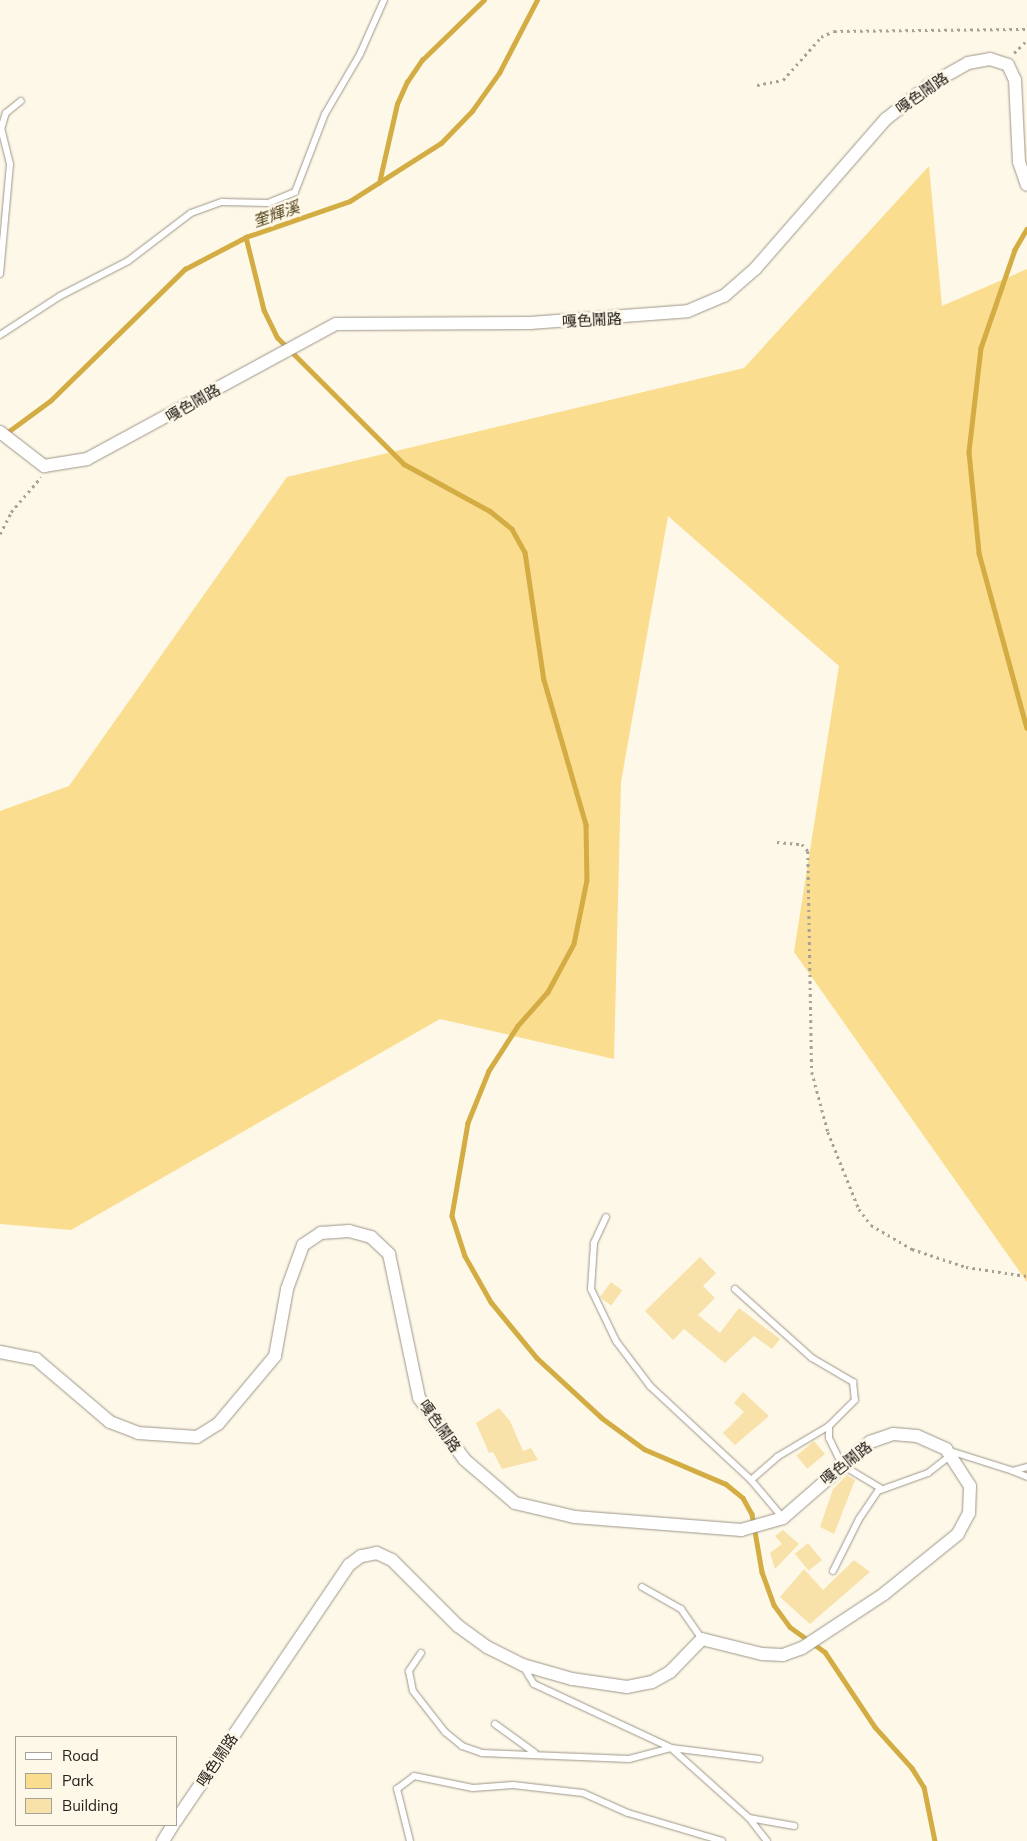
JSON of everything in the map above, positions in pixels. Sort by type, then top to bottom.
[{"type":"street","name":"嘎色鬧路","points":[[44,466],[61,467],[115,447],[336,324],[644,318],[688,311],[724,296],[755,269],[886,119],[930,85],[968,63],[990,59],[1008,65],[1015,80],[1019,162],[1027,185]]},
{"type":"street","points":[[0,432],[44,466]]},
{"type":"street","name":"嘎色鬧路","points":[[0,1352],[36,1359],[110,1422],[138,1433],[197,1437],[218,1424],[275,1356],[287,1290],[303,1245],[321,1233],[349,1231],[371,1237],[389,1254],[419,1398],[465,1460],[515,1503],[539,1512],[713,1530],[741,1530],[783,1518],[870,1442],[893,1434],[917,1436],[948,1452]]},
{"type":"street","points":[[702,1639],[783,1655],[802,1648],[884,1594],[958,1534],[969,1513],[970,1486],[948,1452]]},
{"type":"street","name":"嘎色鬧路","points":[[178,1817],[349,1565],[361,1556],[377,1553],[392,1560],[458,1626],[523,1665],[572,1679],[627,1687],[652,1682],[670,1672],[702,1639]]},
{"type":"street","points":[[162,1841],[172,1826]]},
{"type":"lane","points":[[0,335],[60,296],[128,261],[192,214],[222,202],[268,203],[294,192],[325,114],[360,54],[384,0]]},
{"type":"lane","points":[[0,274],[10,164],[1,130],[6,113],[21,101]]},
{"type":"lane","points":[[606,1217],[594,1243],[591,1267],[592,1289],[603,1318],[650,1386],[751,1480],[783,1518]]},
{"type":"lane","points":[[735,1289],[812,1358],[852,1382],[855,1400],[829,1426],[777,1458],[751,1480]]},
{"type":"lane","points":[[829,1426],[829,1438],[842,1465],[882,1489]]},
{"type":"lane","points":[[834,1571],[868,1502],[882,1489],[928,1473],[948,1452],[1027,1476]]},
{"type":"lane","points":[[1013,1471],[1027,1467]]},
{"type":"lane","points":[[642,1587],[682,1609],[702,1639]]},
{"type":"lane","points":[[421,1653],[409,1671],[413,1691],[445,1732],[462,1746],[482,1753],[629,1759],[671,1748],[759,1759]]},
{"type":"lane","points":[[523,1665],[534,1684],[671,1748],[749,1818],[767,1841]]},
{"type":"lane","points":[[495,1724],[536,1754]]},
{"type":"lane","points":[[410,1841],[397,1788],[414,1776],[473,1788],[513,1785],[583,1792],[628,1813],[722,1841]]},
{"type":"lane","points":[[749,1818],[794,1826]]},
{"type":"path","points":[[757,85],[783,80],[820,38],[834,30],[1027,29]]},
{"type":"path","points":[[0,534],[11,512],[37,485],[44,466]]},
{"type":"path","points":[[777,842],[802,844],[808,851],[812,1072],[833,1148],[859,1209],[871,1225],[912,1248],[966,1267],[1027,1276]]},
{"type":"green space","points":[[929,166],[942,306],[1027,269],[1027,1282],[794,952],[839,666],[668,516],[621,782],[614,1059],[440,1019],[71,1230],[0,1224],[0,811],[69,786],[287,477],[744,368]]},
{"type":"building","points":[[700,1257],[716,1273],[703,1286],[715,1298],[698,1315],[720,1333],[739,1308],[780,1339],[772,1349],[754,1336],[725,1363],[684,1329],[673,1340],[645,1311]]},
{"type":"building","points":[[611,1282],[622,1290],[611,1306],[600,1297]]},
{"type":"building","points":[[743,1392],[769,1416],[735,1445],[723,1433],[744,1412],[734,1403]]},
{"type":"building","points":[[499,1408],[510,1421],[523,1451],[531,1448],[538,1460],[502,1469],[493,1452],[489,1453],[476,1423]]},
{"type":"building","points":[[814,1441],[825,1454],[807,1469],[796,1456]]},
{"type":"building","points":[[847,1475],[855,1480],[834,1534],[820,1527],[833,1489]]},
{"type":"building","points":[[783,1530],[799,1544],[775,1569],[770,1553],[782,1544],[775,1536]]},
{"type":"building","points":[[808,1543],[822,1560],[809,1571],[795,1554]]},
{"type":"building","points":[[854,1560],[870,1572],[810,1624],[780,1597],[804,1569],[823,1590]]},
{"type":"waterway","points":[[379,183],[397,104],[407,82],[422,60],[484,0]]},
{"type":"waterway","name":"奎輝溪","points":[[5,434],[50,401],[185,269],[246,237],[350,201],[441,143],[472,111],[499,73],[537,0]]},
{"type":"waterway","points":[[1027,229],[1015,250],[981,348],[969,452],[979,553],[1027,728]]},
{"type":"waterway","points":[[246,237],[264,310],[277,337],[404,464],[490,511],[512,529],[525,552],[544,680],[586,825],[587,880],[574,944],[548,992],[518,1026],[489,1071],[468,1123],[452,1216],[465,1256],[491,1302],[537,1358],[602,1418],[644,1449],[726,1484],[743,1498],[752,1514],[762,1572],[774,1605],[790,1627],[825,1652],[875,1727],[912,1768],[924,1787],[935,1841]]}]
